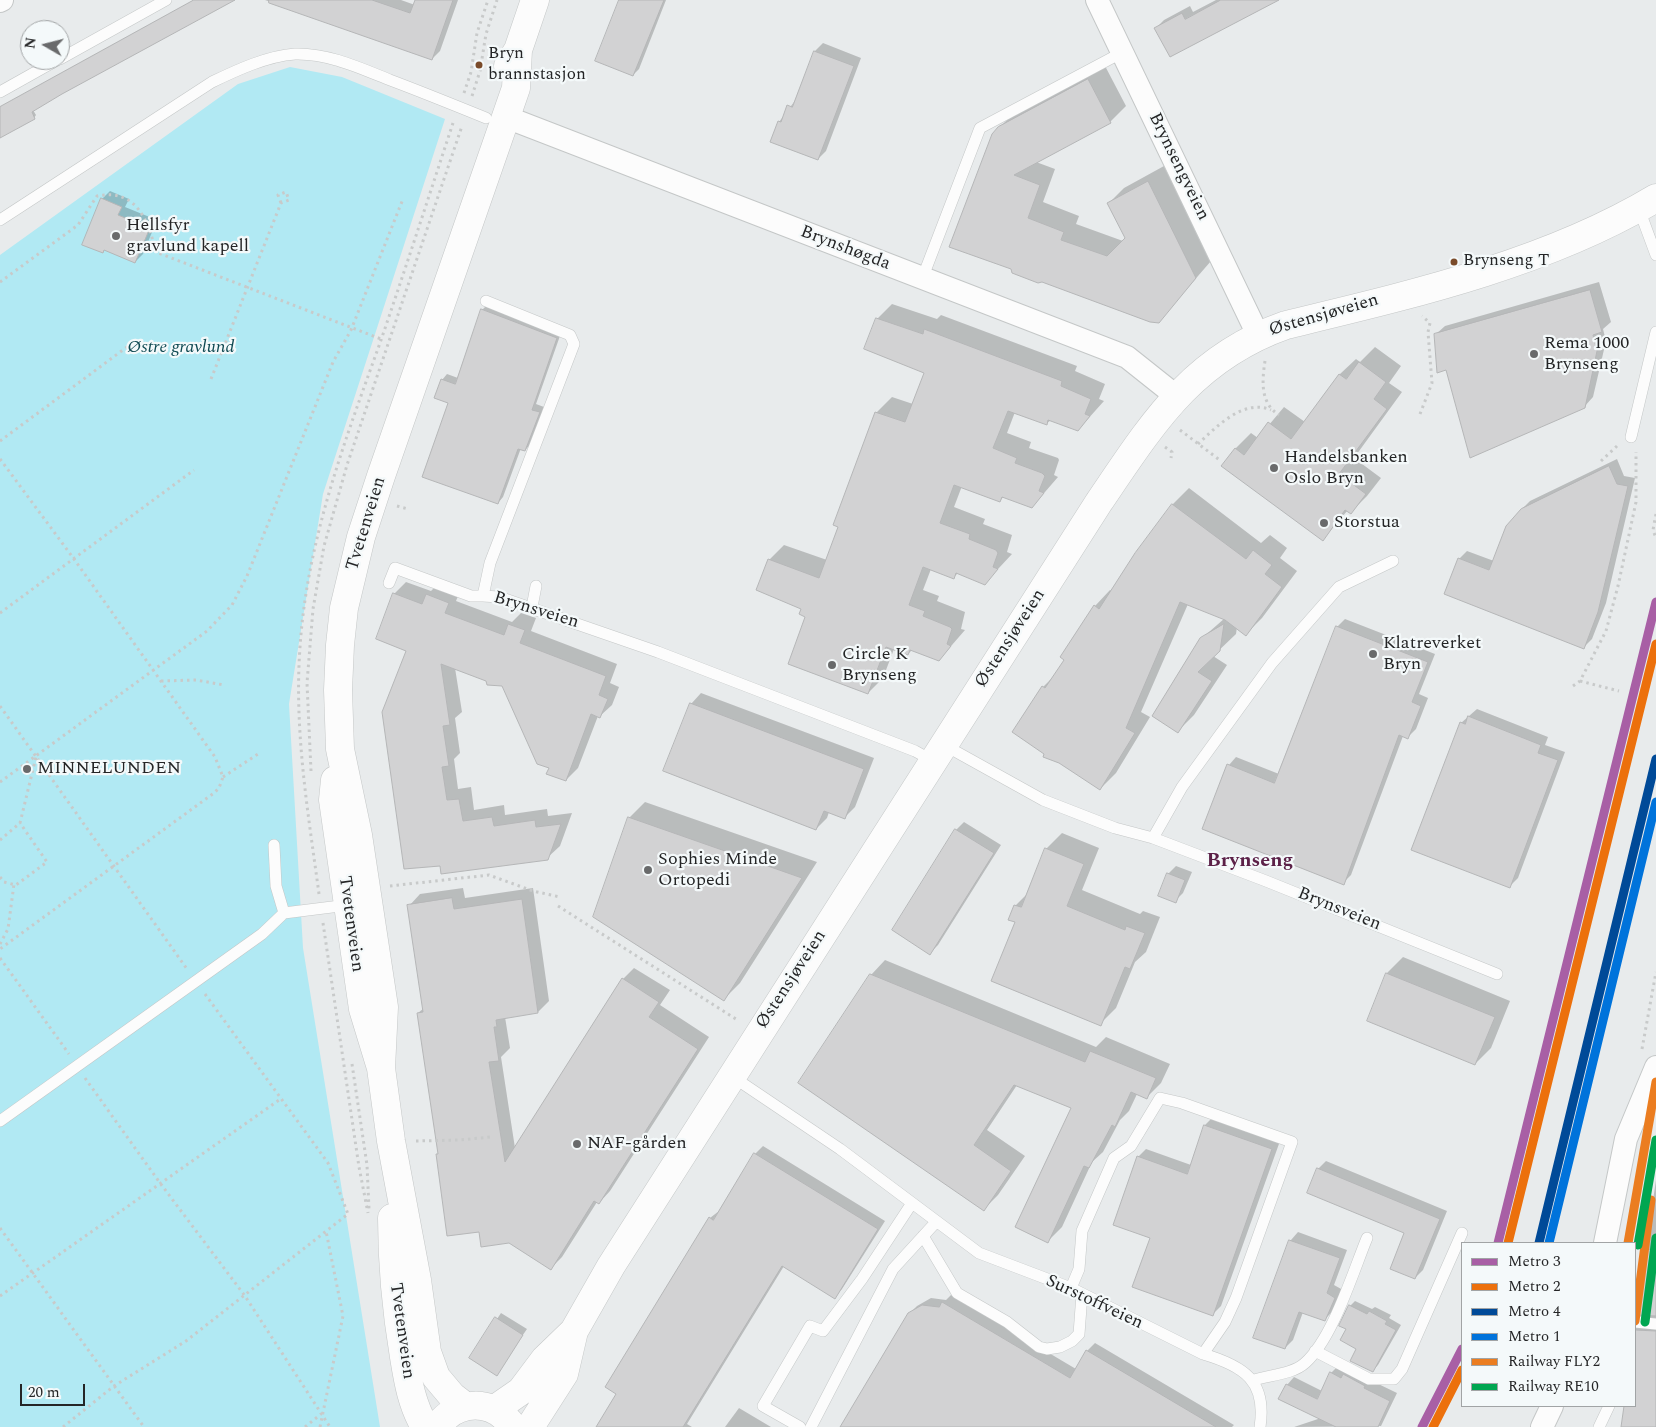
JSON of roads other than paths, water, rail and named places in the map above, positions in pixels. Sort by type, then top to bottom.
[{"type":"main road","name":"Tvetenveien","points":[[465,1406],[443,1387],[430,1365],[402,1141],[363,1009],[332,800],[340,749],[340,645],[352,571],[375,494],[439,307],[464,178],[496,117],[499,82],[518,50],[534,0]]},
{"type":"main road","name":"Østensjøveien","points":[[465,1406],[475,1404],[504,1418],[545,1359],[574,1331],[611,1266],[731,1076],[1099,502],[1144,436],[1176,396],[1221,357],[1262,347],[1286,325],[1482,272],[1556,247],[1647,204]]},
{"type":"main road","name":"Tvetenveien","points":[[340,749],[358,835],[384,1007],[381,1068]]},
{"type":"main road","name":"Tvetenveien","points":[[402,1141],[393,1284],[410,1392],[425,1427]]},
{"type":"main road","name":"Østensjøveien","points":[[530,1427],[564,1374],[574,1331]]},
{"type":"main road","points":[[437,1427],[453,1410],[465,1406]]},
{"type":"street","name":"Brynsengveien","points":[[1097,0],[1262,347]]},
{"type":"street","name":"Brynshøgda","points":[[496,117],[1127,357],[1176,396]]},
{"type":"street","points":[[1605,1242],[1626,1139],[1649,1062]]},
{"type":"street","points":[[1542,1427],[1552,1407]]},
{"type":"lane","points":[[70,53],[166,0]]},
{"type":"lane","points":[[922,279],[980,128],[1123,52]]},
{"type":"lane","points":[[0,220],[212,82],[232,72],[294,54],[315,55],[343,62],[496,117]]},
{"type":"lane","points":[[0,92],[39,70]]},
{"type":"lane","points":[[1647,204],[1656,255]]},
{"type":"lane","name":"Brynsveien","points":[[486,301],[570,335],[574,344],[490,563],[483,596],[499,597],[532,607],[666,655],[915,751],[938,753],[1044,800],[1115,828],[1153,838],[1266,881],[1497,974]]},
{"type":"lane","points":[[1631,437],[1656,332]]},
{"type":"lane","points":[[1153,838],[1182,787],[1272,663],[1339,587],[1393,561]]},
{"type":"lane","points":[[389,584],[395,568],[470,596],[483,596]]},
{"type":"lane","points":[[532,607],[536,586]]},
{"type":"lane","points":[[274,845],[276,886],[284,913]]},
{"type":"lane","points":[[0,1121],[262,934],[284,913],[348,905]]},
{"type":"lane","name":"Surstoffveien","points":[[731,1076],[840,1149],[980,1253],[1071,1288],[1203,1354],[1222,1359],[1245,1372],[1254,1380]]},
{"type":"lane","points":[[1071,1288],[1079,1269],[1082,1231],[1114,1158],[1131,1146],[1160,1098],[1182,1103],[1292,1142],[1236,1298],[1225,1322],[1203,1354]]},
{"type":"lane","points":[[800,1427],[764,1406],[810,1326],[823,1331],[862,1279],[912,1204]]},
{"type":"lane","points":[[811,1427],[894,1270],[936,1222]]},
{"type":"lane","points":[[1315,1351],[1369,1378],[1394,1379],[1402,1369],[1462,1233]]},
{"type":"lane","points":[[923,1236],[957,1293],[1007,1322],[1038,1347],[1047,1349],[1060,1347],[1072,1341],[1078,1334],[1082,1294]]},
{"type":"lane","points":[[1260,1427],[1261,1405],[1254,1380],[1291,1370],[1305,1364],[1331,1324],[1368,1238]]},
{"type":"lane","points":[[1636,1322],[1656,1324]]},
{"type":"lane","points":[[1599,1427],[1609,1407]]},
{"type":"metro line","name":"3","points":[[1498,1242],[1656,602]]},
{"type":"metro line","name":"2","points":[[1508,1242],[1656,644]]},
{"type":"metro line","name":"4","points":[[1539,1242],[1656,759]]},
{"type":"metro line","name":"1","points":[[1549,1242],[1656,802]]},
{"type":"metro line","name":"3","points":[[1422,1427],[1461,1351]]},
{"type":"metro line","name":"2","points":[[1433,1427],[1461,1372]]},
{"type":"rail line","name":"FLY2","points":[[1628,1242],[1656,1082]]},
{"type":"rail line","name":"RE10","points":[[1638,1245],[1656,1140]]},
{"type":"rail line","name":"FLY2","points":[[1636,1313],[1651,1200]]},
{"type":"rail line","name":"RE10","points":[[1645,1322],[1656,1238]]},
{"type":"place","name":"Bryn brannstasjon","points":[[479,65]]},
{"type":"place","name":"Hellsfyr gravlund kapell","points":[[116,236]]},
{"type":"place","name":"Brynseng T","points":[[1454,262]]},
{"type":"place","name":"Rema 1000 Brynseng","points":[[1534,354]]},
{"type":"place","name":"Handelsbanken Oslo Bryn","points":[[1274,468]]},
{"type":"place","name":"Storstua","points":[[1324,523]]},
{"type":"place","name":"Klatreverket Bryn","points":[[1373,654]]},
{"type":"place","name":"Circle K Brynseng","points":[[832,665]]},
{"type":"place","name":"MINNELUNDEN","points":[[27,769]]},
{"type":"place","name":"Sophies Minde Ortopedi","points":[[648,870]]},
{"type":"place","name":"NAF-gården","points":[[577,1144]]},
{"type":"district","name":"Brynseng","points":[[1250,862]]},
{"type":"park label","name":"Østre gravlund","points":[[181,348]]}]
